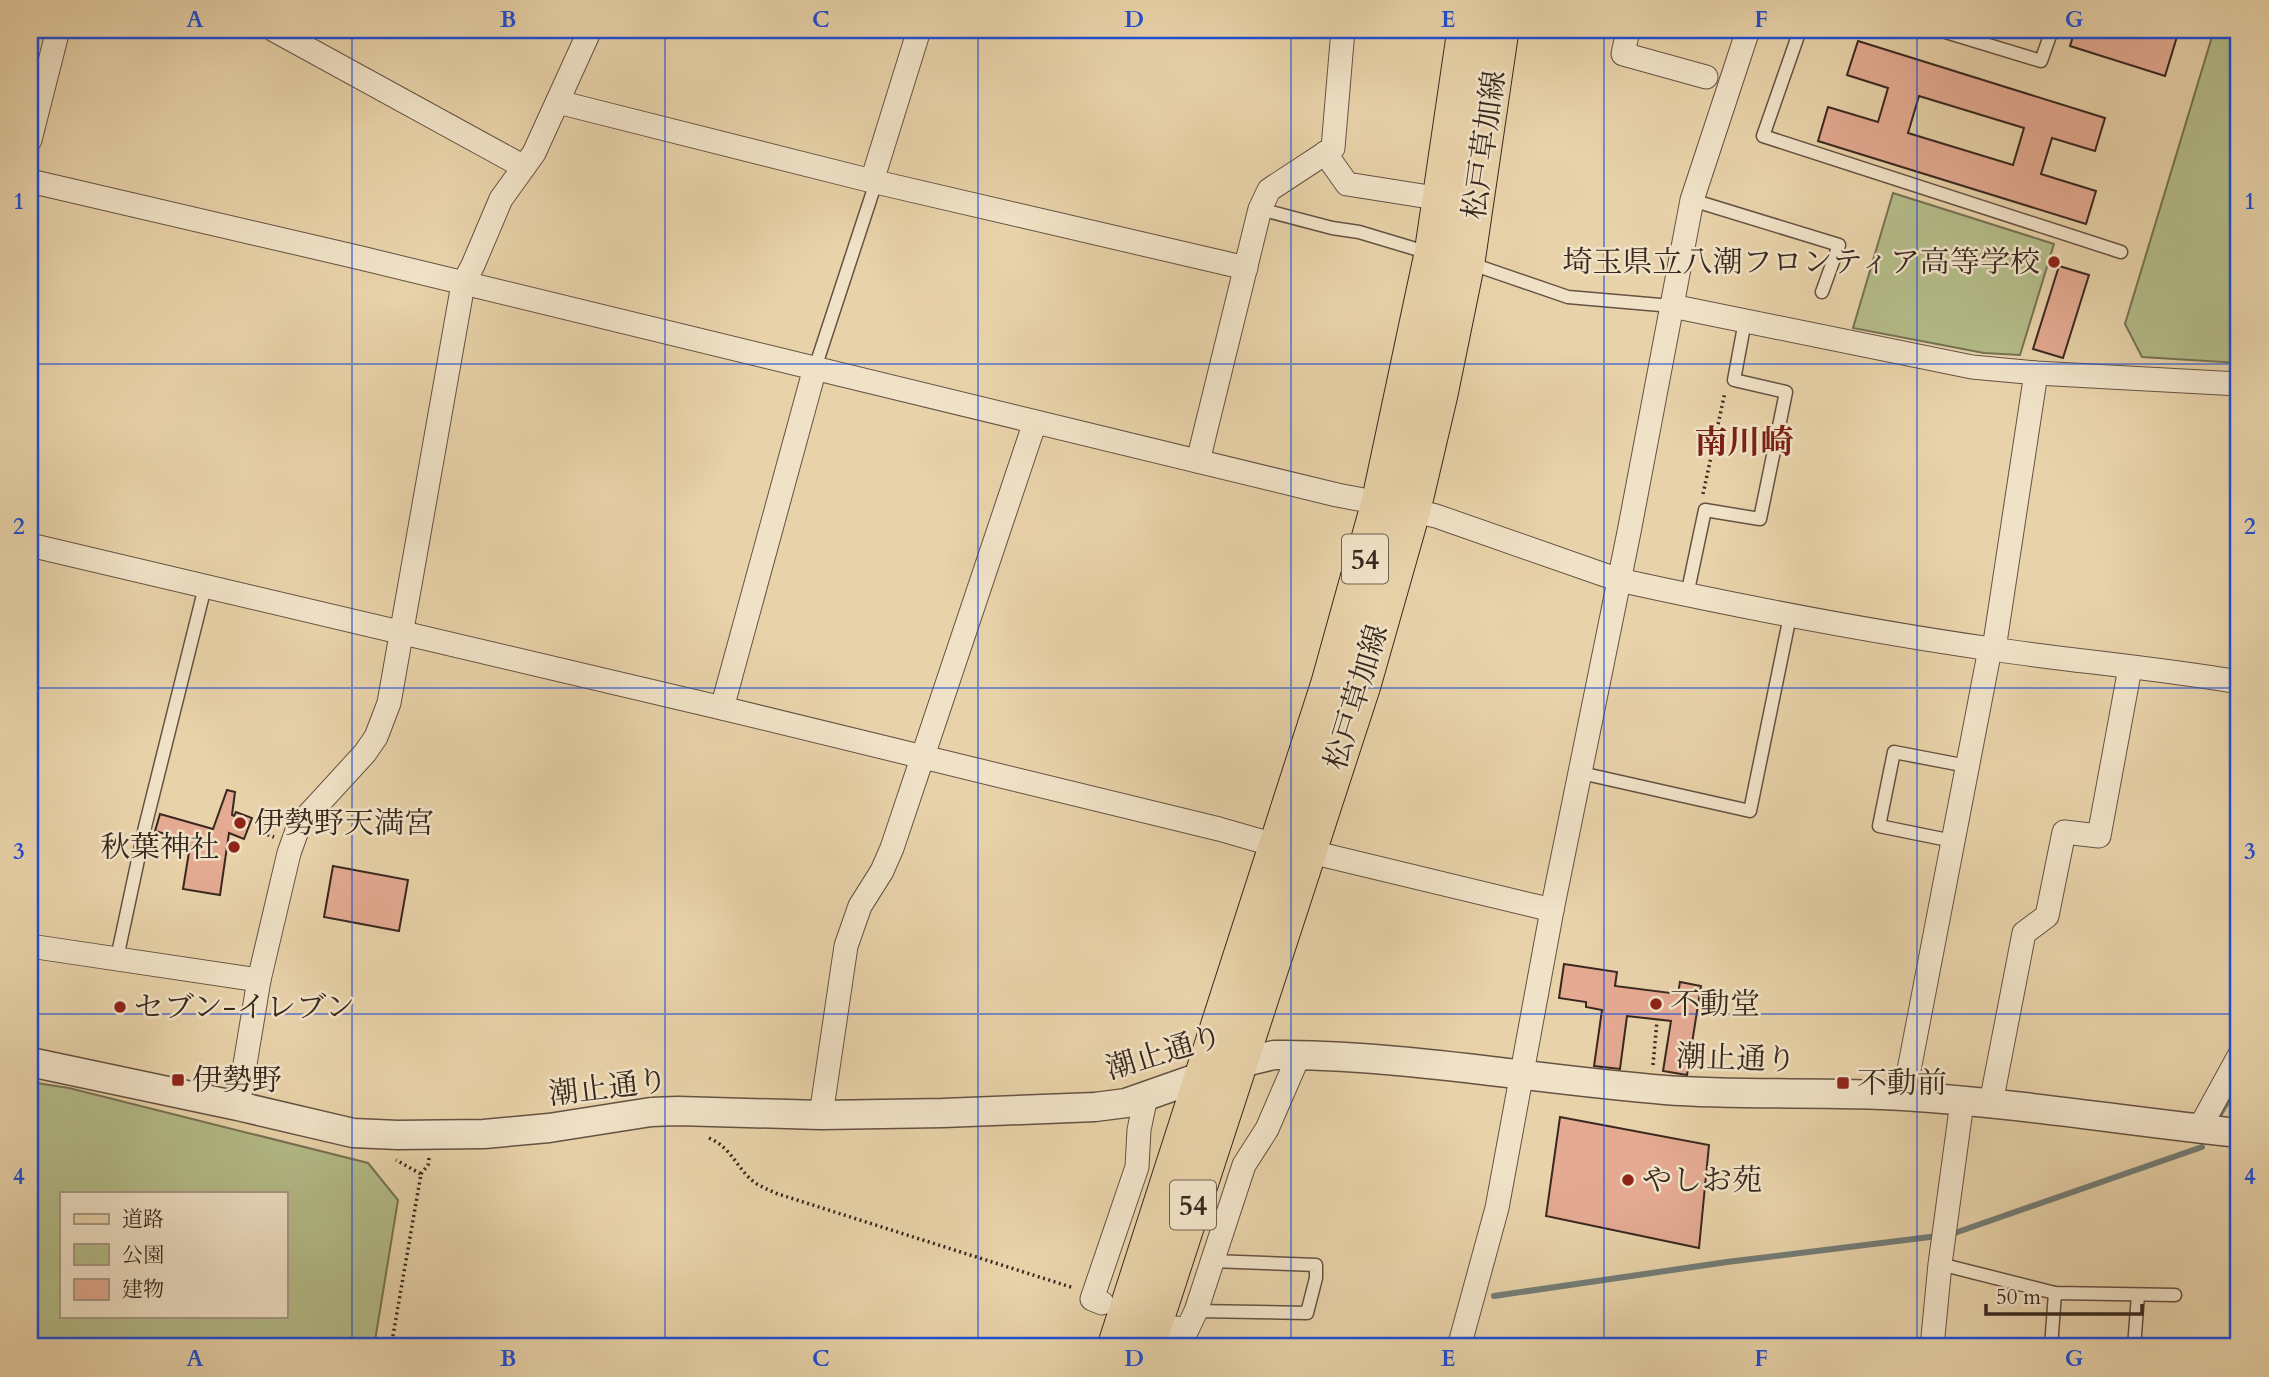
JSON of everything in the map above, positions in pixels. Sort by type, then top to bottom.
[{"type":"main road","name":"松戸草加線","points":[[1449,258],[1442,199],[1466,30]]},
{"type":"main road","name":"松戸草加線","points":[[1127,1345],[1240,1063],[1330,683],[1396,506],[1500,30]]},
{"type":"main road","name":"松戸草加線","points":[[1127,1345],[1206,1073],[1292,848]]},
{"type":"street","points":[[30,140],[58,30]]},
{"type":"street","points":[[274,30],[524,167]]},
{"type":"street","points":[[238,1105],[259,980],[289,853],[299,825],[365,753],[376,737],[389,703],[463,284],[501,199],[534,153],[590,30]]},
{"type":"street","points":[[874,182],[919,30]]},
{"type":"street","points":[[1198,461],[1260,209],[1269,190],[1333,148],[1343,30]]},
{"type":"street","points":[[1628,30],[1623,54],[1706,78]]},
{"type":"street","points":[[1459,1347],[1497,1208],[1552,909],[1581,773],[1692,200],[1748,30]]},
{"type":"street","points":[[558,103],[874,182],[1246,268]]},
{"type":"street","points":[[1325,153],[1347,184],[1442,199]]},
{"type":"street","points":[[30,181],[361,258],[1337,495],[1396,506],[1619,580],[1790,616],[1992,649],[2239,682]]},
{"type":"street","points":[[1672,306],[1972,366],[2036,373],[2239,384]]},
{"type":"street","points":[[722,708],[815,368]]},
{"type":"street","points":[[1904,1096],[1992,649],[2036,373]]},
{"type":"street","points":[[821,1115],[846,946],[860,906],[882,871],[1035,422]]},
{"type":"street","points":[[30,545],[722,708],[1552,909]]},
{"type":"street","points":[[1991,1103],[2024,933],[2047,916],[2064,832],[2099,836],[2130,668]]},
{"type":"street","points":[[30,946],[259,980]]},
{"type":"street","name":"潮止通り","points":[[30,1062],[238,1105],[353,1133],[398,1135],[484,1134],[549,1128],[651,1112],[943,1114],[1095,1107],[1126,1103],[1206,1073],[1274,1055],[1408,1061],[1521,1075],[1734,1094],[1826,1093],[1991,1103],[2239,1133]]},
{"type":"street","points":[[1183,1336],[1196,1311],[1244,1165],[1267,1129],[1299,1055]]},
{"type":"street","points":[[2199,1129],[2239,1056]]},
{"type":"street","points":[[1097,1301],[1137,1167],[1139,1130],[1146,1096]]},
{"type":"street","points":[[1932,1347],[1940,1264],[1962,1102]]},
{"type":"lane","points":[[1800,30],[1763,136],[2122,252]]},
{"type":"lane","points":[[1939,30],[2041,61],[2052,30]]},
{"type":"lane","points":[[815,368],[874,182]]},
{"type":"lane","points":[[1692,200],[1839,244],[1822,292]]},
{"type":"lane","points":[[1260,209],[1332,228],[1359,232],[1568,297],[1672,306]]},
{"type":"lane","points":[[1686,595],[1705,510],[1759,519],[1786,392],[1734,380],[1745,321]]},
{"type":"lane","points":[[117,958],[145,827],[205,587]]},
{"type":"lane","points":[[1581,773],[1750,811],[1790,616]]},
{"type":"lane","points":[[1953,841],[1879,826],[1894,752],[1967,766]]},
{"type":"lane","points":[[1196,1311],[1307,1313],[1316,1278],[1316,1265],[1212,1261]]},
{"type":"lane","points":[[1940,1264],[2055,1293],[2175,1295]]},
{"type":"lane","points":[[2051,1347],[2055,1293]]},
{"type":"lane","points":[[2134,1347],[2138,1295]]},
{"type":"path","points":[[1705,510],[1701,500],[1726,385],[1734,380]]},
{"type":"path","points":[[1651,1088],[1657,1021]]},
{"type":"path","points":[[703,1135],[719,1142],[730,1152],[756,1184],[778,1194],[951,1251],[1033,1274],[1084,1292],[1097,1301]]},
{"type":"path","points":[[389,1156],[421,1174],[391,1347]]},
{"type":"green space","points":[[2214,30],[2239,30],[2239,363],[2142,357],[2125,324]]},
{"type":"green space","points":[[1893,193],[2054,244],[2020,355],[1984,353],[1853,328]]},
{"type":"green space","points":[[30,1082],[69,1088],[368,1163],[398,1200],[374,1347],[30,1347]]},
{"type":"building","points":[[2075,30],[2179,30],[2165,76],[2070,46]]},
{"type":"building","points":[[1858,41],[2105,118],[2095,151],[2052,138],[2041,174],[2096,191],[2086,224],[1818,141],[1828,107],[1878,122],[1888,88],[1847,75]],"holes":[[[1919,96],[2024,128],[2013,165],[1908,133]]]},
{"type":"building","points":[[2059,266],[2089,275],[2063,358],[2033,349]]},
{"type":"building","points":[[227,790],[235,792],[232,815],[236,812],[252,818],[244,839],[229,833],[220,895],[183,889],[190,846],[185,845],[186,840],[155,831],[160,814],[213,829]]},
{"type":"building","points":[[333,866],[408,880],[399,931],[324,917]]},
{"type":"building","points":[[1564,964],[1617,972],[1615,986],[1678,994],[1680,982],[1701,986],[1687,1075],[1663,1071],[1671,1021],[1627,1016],[1620,1069],[1594,1066],[1602,1010],[1586,1007],[1586,1002],[1559,998]]},
{"type":"building","name":"やしお苑","points":[[1560,1117],[1709,1145],[1699,1248],[1546,1216]]},
{"type":"waterway","points":[[2220,1114],[2239,1082]]},
{"type":"waterway","points":[[1949,1235],[2202,1147]]},
{"type":"waterway","points":[[1494,1296],[1727,1262],[1938,1236]]},
{"type":"place","name":"埼玉県立八潮フロンティア高等学校","points":[[2054,262]]},
{"type":"place","name":"伊勢野天満宮","points":[[240,823]]},
{"type":"place","name":"秋葉神社","points":[[234,847]]},
{"type":"place","name":"不動堂","points":[[1656,1004]]},
{"type":"place","name":"セブン-イレブン","points":[[120,1007]]},
{"type":"place","name":"伊勢野","points":[[178,1080]]},
{"type":"place","name":"不動前","points":[[1843,1083]]},
{"type":"place","name":"やしお苑","points":[[1628,1180]]},
{"type":"district","name":"南川崎","points":[[1744,441]]}]
